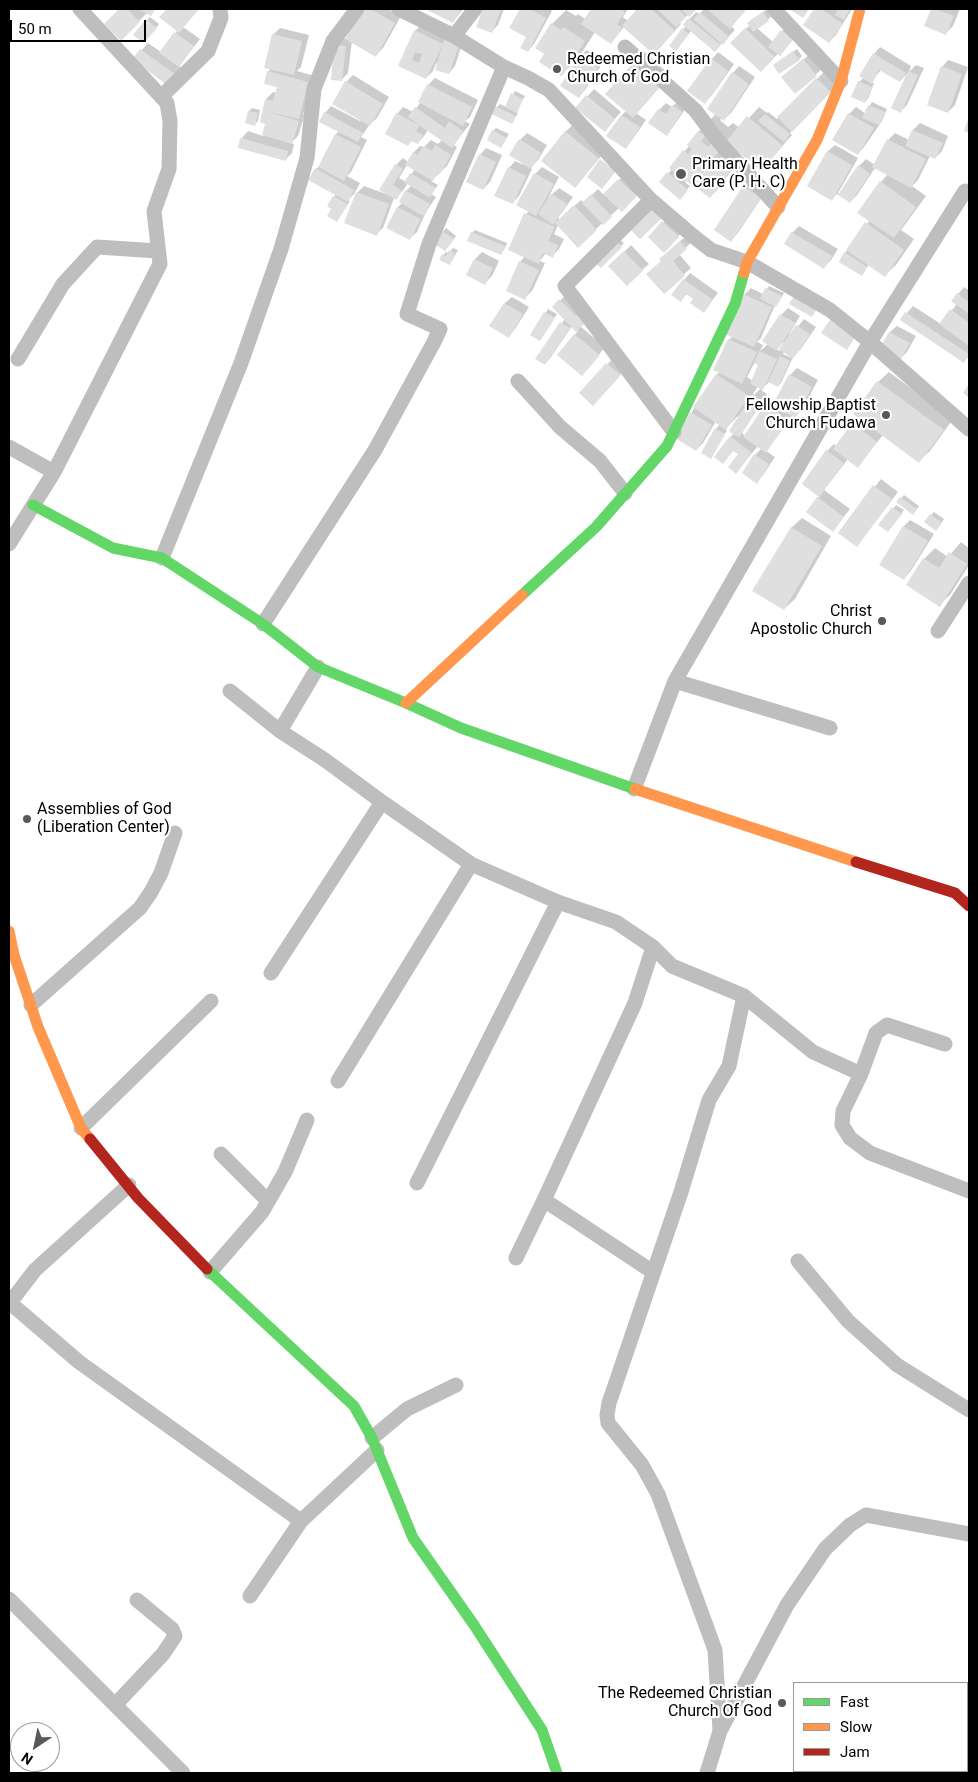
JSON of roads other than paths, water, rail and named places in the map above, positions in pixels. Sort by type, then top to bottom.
[{"type":"street","points":[[9,544],[54,472],[160,264],[154,211],[169,168],[170,121],[167,103],[80,9]]},
{"type":"street","points":[[162,96],[208,51],[221,18],[220,9]]},
{"type":"street","points":[[162,558],[241,363],[281,249],[307,158],[314,89],[333,41],[357,9]]},
{"type":"street","points":[[399,9],[454,36],[504,67],[549,90],[651,200],[711,250],[747,262],[830,310],[870,342],[969,429]]},
{"type":"street","points":[[454,36],[475,9]]},
{"type":"street","points":[[774,9],[841,81]]},
{"type":"street","points":[[406,703],[596,527],[667,446],[735,304],[747,262],[817,140],[841,81],[860,9]]},
{"type":"street","points":[[625,47],[695,110],[719,142],[778,208]]},
{"type":"street","points":[[264,624],[375,450],[440,329],[407,314],[429,244],[504,67]]},
{"type":"street","points":[[634,789],[675,682],[870,342],[965,191]]},
{"type":"street","points":[[651,200],[565,286],[674,432]]},
{"type":"street","points":[[18,359],[63,284],[97,247],[158,251]]},
{"type":"street","points":[[518,381],[560,427],[600,461],[625,493]]},
{"type":"street","points":[[9,448],[54,472]]},
{"type":"street","points":[[33,505],[113,548],[162,558],[264,624],[318,667],[461,728],[753,829],[955,893],[969,906]]},
{"type":"street","points":[[938,631],[969,583]]},
{"type":"street","points":[[280,732],[318,667]]},
{"type":"street","points":[[675,682],[830,728]]},
{"type":"street","points":[[230,691],[280,732],[325,760],[471,864],[558,902],[616,922],[653,947],[672,966],[744,996],[813,1052],[861,1074]]},
{"type":"street","points":[[271,973],[382,802]]},
{"type":"street","points":[[31,1005],[140,908],[161,873],[176,834]]},
{"type":"street","points":[[338,1081],[471,864]]},
{"type":"street","points":[[417,1183],[558,902]]},
{"type":"street","points":[[9,931],[11,957],[38,1027],[81,1128],[138,1198],[210,1272],[354,1406],[375,1444],[414,1538],[474,1625],[542,1730],[557,1773]]},
{"type":"street","points":[[516,1258],[635,1004],[653,947]]},
{"type":"street","points":[[720,1731],[715,1650],[658,1494],[642,1465],[608,1423],[607,1415],[609,1403],[681,1192],[709,1100],[729,1066],[744,996]]},
{"type":"street","points":[[81,1128],[211,1001]]},
{"type":"street","points":[[945,1044],[887,1025],[876,1033],[861,1074],[843,1111],[842,1125],[850,1138],[870,1153],[969,1191]]},
{"type":"street","points":[[210,1272],[262,1212],[285,1172],[307,1120]]},
{"type":"street","points":[[221,1154],[268,1201]]},
{"type":"street","points":[[129,1185],[35,1270],[9,1303],[79,1362],[301,1521]]},
{"type":"street","points":[[544,1200],[653,1272]]},
{"type":"street","points":[[798,1261],[848,1321],[897,1365],[969,1410]]},
{"type":"street","points":[[250,1596],[301,1521],[407,1409],[456,1385]]},
{"type":"street","points":[[707,1773],[720,1731],[787,1605],[825,1549],[850,1525],[866,1515],[969,1534]]},
{"type":"street","points":[[9,1599],[183,1773]]},
{"type":"street","points":[[115,1705],[163,1654],[175,1636],[172,1629],[137,1600]]},
{"type":"place","name":"Redeemed Christian Church of God","points":[[557,69]]},
{"type":"place","name":"Primary Health Care (P. H. C)","points":[[681,174]]},
{"type":"place","name":"Fellowship Baptist Church Fudawa","points":[[886,415]]},
{"type":"place","name":"Christ Apostolic Church","points":[[882,621]]},
{"type":"place","name":"Assemblies of God (Liberation Center)","points":[[27,819]]},
{"type":"place","name":"The Redeemed Christian Church Of God","points":[[782,1703]]}]
